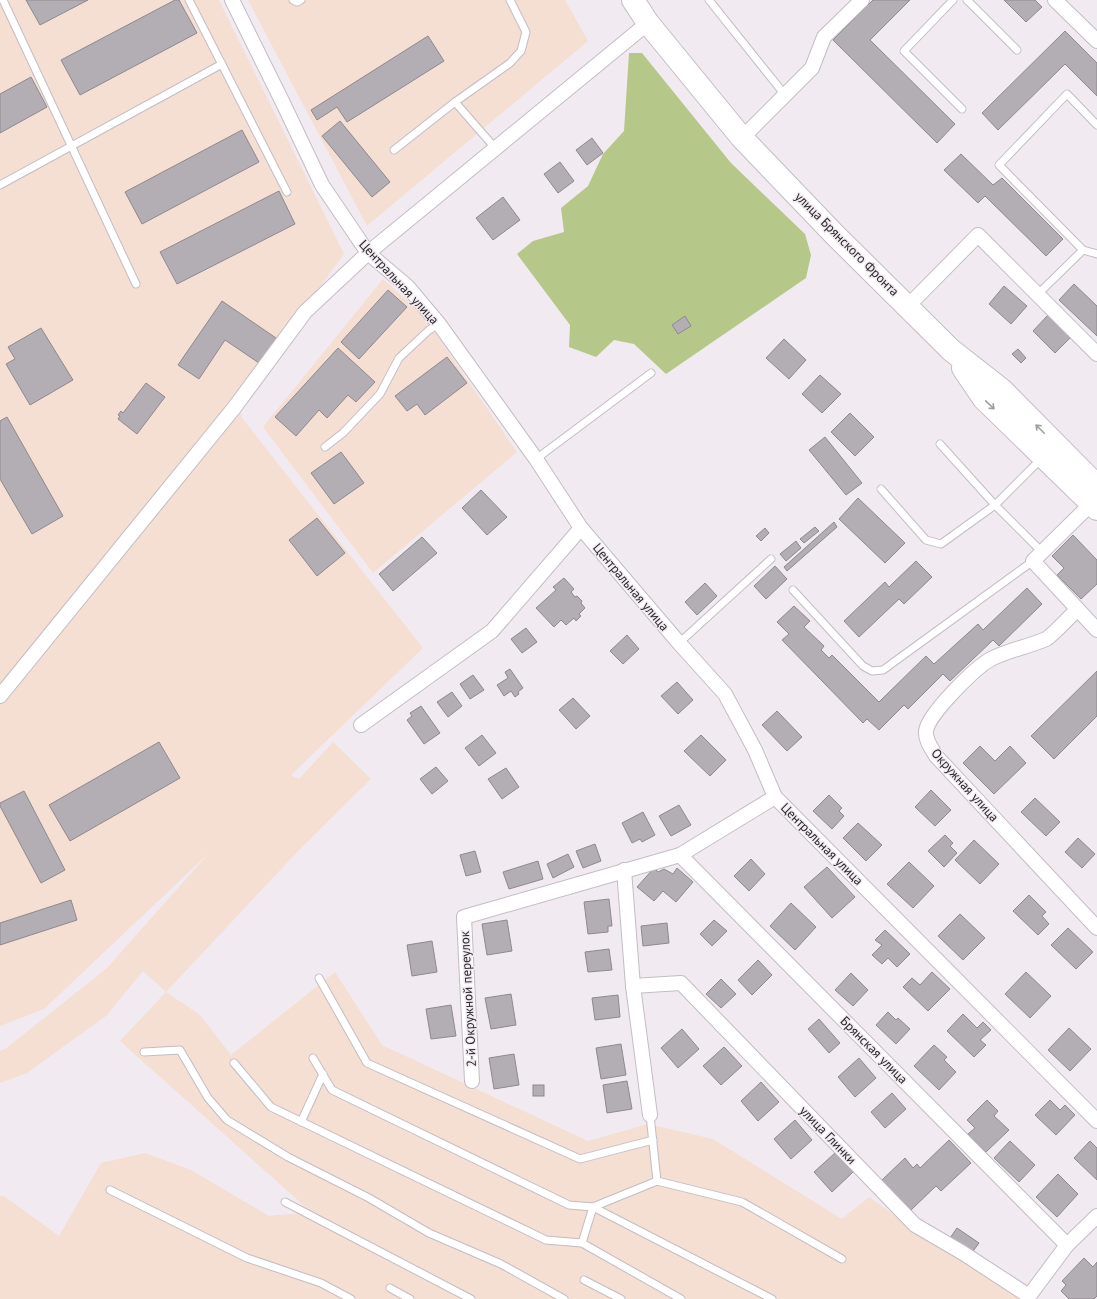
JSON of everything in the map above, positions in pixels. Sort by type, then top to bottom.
[{"type":"main road","name":"улица Брянского Фронта","points":[[633,0],[648,24],[742,138],[834,234],[951,350],[1002,390],[1050,451],[1096,499]]},
{"type":"street","name":"Центральная улица","points":[[232,0],[322,185],[368,252],[407,286],[439,324],[536,459],[581,528],[679,643],[725,694],[755,750],[775,797],[1097,1121]]},
{"type":"street","points":[[742,138],[812,68],[824,37],[862,0]]},
{"type":"street","points":[[1055,0],[1097,41]]},
{"type":"street","points":[[0,696],[234,408],[305,312],[368,252],[648,24]]},
{"type":"street","points":[[908,306],[978,235],[1097,354]]},
{"type":"street","points":[[1096,499],[1038,557],[1077,610],[1097,630]]},
{"type":"street","points":[[361,725],[492,631],[581,528]]},
{"type":"street","name":"Окружная улица","points":[[1077,610],[1047,638],[1001,654],[989,660],[957,687],[935,714],[926,731],[928,742],[936,756],[1097,928]]},
{"type":"street","points":[[650,1115],[633,986],[624,870],[680,854],[775,797]]},
{"type":"street","name":"Брянская улица","points":[[680,854],[1067,1245]]},
{"type":"street","name":"2-й Окружной переулок","points":[[472,1082],[464,917],[624,870]]},
{"type":"street","name":"улица Глинки","points":[[633,986],[681,983],[915,1224],[1029,1296],[1067,1245]]},
{"type":"street","points":[[1067,1245],[1097,1216]]},
{"type":"lane","points":[[2,0],[136,284]]},
{"type":"lane","points":[[189,0],[286,192]]},
{"type":"lane","points":[[293,0],[297,2],[301,0]]},
{"type":"lane","points":[[394,150],[455,102],[510,63],[521,51],[526,32],[510,0]]},
{"type":"lane","points":[[709,0],[785,95]]},
{"type":"lane","points":[[953,0],[904,51],[962,109]]},
{"type":"lane","points":[[967,0],[1017,50]]},
{"type":"lane","points":[[0,185],[222,64]]},
{"type":"lane","points":[[1097,125],[1067,94],[999,165],[1083,250],[1097,254]]},
{"type":"lane","points":[[455,102],[496,149]]},
{"type":"lane","points":[[1038,295],[1083,250]]},
{"type":"lane","points":[[325,447],[343,433],[380,394],[399,358],[429,330],[439,324]]},
{"type":"lane","points":[[536,459],[651,373]]},
{"type":"lane","points":[[793,590],[863,666],[872,671],[883,670],[1038,557],[995,505],[940,444]]},
{"type":"lane","points":[[881,489],[926,540],[941,544],[995,505],[1050,451]]},
{"type":"lane","points":[[679,643],[771,559]]},
{"type":"lane","points":[[319,978],[367,1064],[580,1159],[653,1140]]},
{"type":"lane","points":[[144,1052],[180,1050],[208,1098],[227,1120],[288,1157],[369,1198],[429,1233],[501,1264],[564,1299]]},
{"type":"lane","points":[[313,1058],[332,1090],[569,1205],[593,1207],[772,1299]]},
{"type":"lane","points":[[234,1063],[271,1107],[546,1240],[582,1243],[681,1299]]},
{"type":"lane","points":[[301,1122],[323,1074]]},
{"type":"lane","points":[[650,1115],[657,1181]]},
{"type":"lane","points":[[593,1207],[657,1181],[742,1202],[842,1259]]},
{"type":"lane","points":[[110,1190],[247,1258],[321,1283],[350,1299]]},
{"type":"lane","points":[[285,1202],[471,1299]]},
{"type":"lane","points":[[582,1243],[593,1207]]},
{"type":"lane","points":[[584,1280],[621,1299]]},
{"type":"lane","points":[[390,1288],[410,1299]]},
{"type":"shaded area","points":[[0,0],[219,0],[344,254],[237,400],[242,418],[423,648],[291,775],[299,779],[333,742],[371,779],[300,849],[166,992],[143,971],[106,1016],[27,1073],[0,1083],[0,1051],[5,1049],[106,969],[209,853],[44,1009],[0,1026]]},
{"type":"shaded area","points":[[248,0],[565,0],[588,41],[367,226]]},
{"type":"shaded area","points":[[383,279],[422,314],[517,452],[373,573],[263,427]]},
{"type":"shaded area","points":[[335,972],[382,1045],[588,1141],[648,1124],[713,1139],[842,1219],[869,1197],[901,1220],[1025,1299],[0,1299],[0,1196],[4,1196],[59,1236],[101,1163],[145,1153],[191,1170],[269,1216],[311,1212],[120,1041],[166,992],[200,1015],[231,1055]]},
{"type":"green space","points":[[629,53],[642,53],[731,163],[805,234],[811,255],[806,278],[666,374],[634,344],[614,340],[596,357],[569,347],[570,325],[517,254],[533,241],[564,232],[561,208],[588,186],[603,154],[624,131]]},
{"type":"building","points":[[26,0],[88,0],[40,25]]},
{"type":"building","points":[[175,0],[179,0],[197,33],[80,95],[61,60]]},
{"type":"building","points":[[873,0],[910,0],[870,40],[955,124],[937,143],[833,40]]},
{"type":"building","points":[[1004,0],[1035,0],[1042,7],[1026,22]]},
{"type":"building","points":[[1065,31],[1097,63],[1097,96],[1065,64],[998,130],[982,113]]},
{"type":"building","points":[[428,36],[444,61],[347,122],[337,107],[317,120],[311,110]]},
{"type":"building","points":[[31,77],[47,107],[0,133],[0,94]]},
{"type":"building","points":[[340,121],[390,182],[372,197],[322,136]]},
{"type":"building","points":[[242,130],[259,162],[142,224],[125,192]]},
{"type":"building","points":[[592,138],[603,153],[587,165],[576,150]]},
{"type":"building","points":[[961,154],[993,185],[1002,178],[1063,239],[1046,256],[985,196],[978,203],[944,170]]},
{"type":"building","points":[[560,162],[574,181],[558,193],[544,174]]},
{"type":"building","points":[[279,191],[295,224],[177,284],[160,252]]},
{"type":"building","points":[[503,197],[520,220],[493,240],[476,218]]},
{"type":"building","points":[[1074,284],[1097,306],[1097,336],[1059,300]]},
{"type":"building","points":[[1004,286],[1027,306],[1011,324],[989,304]]},
{"type":"building","points":[[388,290],[407,307],[359,359],[341,342]]},
{"type":"building","points":[[222,301],[276,338],[259,363],[225,340],[199,379],[178,365]]},
{"type":"building","points":[[1048,315],[1070,338],[1055,353],[1033,331]]},
{"type":"building","points":[[685,316],[691,326],[678,334],[672,325]]},
{"type":"building","points":[[41,328],[73,380],[30,405],[6,364],[15,359],[8,347]]},
{"type":"building","points":[[784,339],[806,360],[789,379],[766,358]]},
{"type":"building","points":[[338,348],[375,382],[356,402],[348,395],[327,418],[319,410],[296,436],[275,417]]},
{"type":"building","points":[[1018,349],[1026,358],[1021,363],[1012,354]]},
{"type":"building","points":[[447,357],[467,383],[425,415],[417,404],[407,411],[395,396]]},
{"type":"building","points":[[820,375],[841,394],[822,413],[802,394]]},
{"type":"building","points":[[146,383],[165,397],[137,434],[118,419],[120,416],[118,415],[121,411],[123,413]]},
{"type":"building","points":[[850,413],[874,437],[855,456],[831,432]]},
{"type":"building","points":[[7,417],[63,516],[32,534],[0,479],[0,421]]},
{"type":"building","points":[[825,437],[862,483],[846,495],[809,450]]},
{"type":"building","points":[[341,452],[364,483],[334,504],[311,473]]},
{"type":"building","points":[[481,490],[507,517],[487,535],[462,508]]},
{"type":"building","points":[[858,498],[905,543],[885,563],[839,519]]},
{"type":"building","points":[[317,518],[345,553],[317,576],[289,540]]},
{"type":"building","points":[[834,522],[837,527],[787,571],[784,567]]},
{"type":"building","points":[[815,527],[819,531],[804,543],[800,539]]},
{"type":"building","points":[[765,528],[769,533],[761,541],[756,536]]},
{"type":"building","points":[[1073,535],[1097,560],[1097,584],[1081,599],[1057,575],[1064,568],[1052,556]]},
{"type":"building","points":[[422,537],[437,553],[393,591],[379,574]]},
{"type":"building","points":[[796,541],[801,548],[786,561],[780,554]]},
{"type":"building","points":[[916,561],[932,577],[904,604],[899,599],[859,637],[844,621],[885,582],[889,587]]},
{"type":"building","points":[[775,566],[787,579],[766,599],[754,586]]},
{"type":"building","points":[[564,578],[574,589],[571,592],[575,597],[577,596],[582,601],[581,603],[585,608],[579,614],[581,616],[576,621],[574,618],[566,625],[561,620],[554,627],[536,608],[556,590],[553,587]]},
{"type":"building","points":[[705,583],[717,596],[697,615],[685,602]]},
{"type":"building","points":[[1027,588],[1042,604],[999,646],[993,640],[950,681],[943,674],[908,709],[904,705],[879,730],[867,719],[863,723],[782,640],[789,634],[777,622],[794,606],[810,621],[804,627],[824,646],[821,650],[829,658],[832,655],[879,702],[926,656],[934,664],[978,624],[983,630]]},
{"type":"building","points":[[526,628],[537,642],[522,653],[511,639]]},
{"type":"building","points":[[627,635],[639,649],[623,664],[610,651]]},
{"type":"building","points":[[510,669],[523,688],[515,697],[511,691],[504,696],[497,685],[508,678],[505,672]]},
{"type":"building","points":[[1097,671],[1097,716],[1054,759],[1031,736]]},
{"type":"building","points":[[473,675],[484,690],[470,699],[460,684]]},
{"type":"building","points":[[677,682],[693,700],[678,714],[661,696]]},
{"type":"building","points":[[452,692],[462,706],[448,717],[437,702]]},
{"type":"building","points":[[573,698],[590,716],[576,729],[559,710]]},
{"type":"building","points":[[421,706],[440,733],[424,744],[407,720],[412,716],[410,713]]},
{"type":"building","points":[[777,711],[802,737],[787,751],[762,725]]},
{"type":"building","points":[[482,735],[496,753],[479,766],[465,748]]},
{"type":"building","points":[[701,735],[726,760],[710,776],[684,751]]},
{"type":"building","points":[[159,742],[180,778],[70,841],[49,805]]},
{"type":"building","points":[[980,746],[995,761],[1010,746],[1026,763],[994,794],[963,763]]},
{"type":"building","points":[[436,767],[448,781],[432,794],[420,779]]},
{"type":"building","points":[[506,768],[519,787],[502,799],[488,779]]},
{"type":"building","points":[[931,790],[951,810],[935,826],[915,807]]},
{"type":"building","points":[[24,791],[65,870],[41,883],[0,806],[0,803]]},
{"type":"building","points":[[829,795],[842,808],[839,811],[844,816],[832,829],[813,811]]},
{"type":"building","points":[[1035,798],[1060,822],[1046,836],[1021,812]]},
{"type":"building","points":[[679,805],[691,825],[671,836],[659,816]]},
{"type":"building","points":[[643,812],[655,835],[642,842],[640,839],[632,843],[622,823]]},
{"type":"building","points":[[858,823],[882,845],[866,861],[843,838]]},
{"type":"building","points":[[945,835],[953,843],[950,846],[957,853],[944,867],[928,851]]},
{"type":"building","points":[[1078,838],[1095,854],[1082,868],[1065,852]]},
{"type":"building","points":[[974,840],[999,864],[980,884],[955,860]]},
{"type":"building","points":[[595,844],[601,861],[583,868],[576,851]]},
{"type":"building","points":[[475,851],[481,872],[466,876],[460,855]]},
{"type":"building","points":[[568,854],[574,867],[553,878],[547,864]]},
{"type":"building","points":[[751,859],[765,874],[749,891],[734,876]]},
{"type":"building","points":[[538,861],[543,879],[509,889],[503,872]]},
{"type":"building","points":[[909,862],[934,886],[913,908],[887,884]]},
{"type":"building","points":[[827,867],[855,897],[832,918],[804,887]]},
{"type":"building","points":[[654,868],[658,872],[664,869],[673,874],[677,868],[693,882],[676,902],[663,891],[654,901],[637,887]]},
{"type":"building","points":[[1029,895],[1046,912],[1042,916],[1049,924],[1038,935],[1013,911]]},
{"type":"building","points":[[609,899],[612,926],[608,926],[608,932],[588,934],[584,902]]},
{"type":"building","points":[[71,900],[77,920],[0,945],[0,923]]},
{"type":"building","points":[[791,903],[816,927],[795,950],[770,926]]},
{"type":"building","points":[[960,914],[985,938],[963,960],[938,936]]},
{"type":"building","points":[[507,920],[512,951],[487,955],[482,924]]},
{"type":"building","points":[[714,920],[727,931],[712,946],[700,934]]},
{"type":"building","points":[[667,923],[669,943],[643,946],[641,926]]},
{"type":"building","points":[[1068,928],[1093,952],[1076,969],[1051,945]]},
{"type":"building","points":[[885,930],[910,954],[897,967],[888,958],[882,964],[872,955],[882,945],[875,940]]},
{"type":"building","points":[[432,941],[437,972],[412,976],[407,945]]},
{"type":"building","points":[[609,949],[612,970],[588,972],[585,952]]},
{"type":"building","points":[[758,960],[772,975],[752,995],[738,980]]},
{"type":"building","points":[[932,972],[950,989],[928,1011],[903,987],[912,978],[920,985]]},
{"type":"building","points":[[1026,972],[1051,996],[1030,1018],[1005,994]]},
{"type":"building","points":[[851,973],[868,990],[853,1006],[835,990]]},
{"type":"building","points":[[721,979],[736,994],[721,1008],[706,994]]},
{"type":"building","points":[[511,994],[516,1025],[491,1029],[485,998]]},
{"type":"building","points":[[618,995],[620,1017],[595,1020],[592,998]]},
{"type":"building","points":[[451,1005],[456,1036],[431,1039],[426,1009]]},
{"type":"building","points":[[888,1012],[896,1020],[898,1018],[910,1029],[896,1044],[876,1025]]},
{"type":"building","points":[[963,1014],[977,1028],[983,1022],[991,1030],[980,1040],[986,1045],[974,1057],[947,1031]]},
{"type":"building","points":[[819,1019],[840,1043],[829,1053],[808,1029]]},
{"type":"building","points":[[1069,1028],[1091,1049],[1070,1071],[1048,1050]]},
{"type":"building","points":[[682,1029],[699,1049],[678,1068],[661,1048]]},
{"type":"building","points":[[621,1044],[626,1075],[601,1079],[596,1048]]},
{"type":"building","points":[[934,1045],[947,1057],[944,1060],[956,1072],[939,1090],[914,1066]]},
{"type":"building","points":[[724,1047],[742,1066],[721,1085],[703,1066]]},
{"type":"building","points":[[514,1054],[519,1085],[494,1089],[489,1058]]},
{"type":"building","points":[[859,1058],[876,1078],[855,1097],[838,1077]]},
{"type":"building","points":[[627,1081],[632,1109],[607,1113],[603,1085]]},
{"type":"building","points":[[761,1082],[779,1102],[758,1121],[741,1101]]},
{"type":"building","points":[[533,1085],[544,1085],[544,1096],[533,1096]]},
{"type":"building","points":[[892,1093],[906,1109],[885,1128],[871,1112]]},
{"type":"building","points":[[987,1100],[998,1111],[994,1116],[1009,1130],[986,1152],[968,1134],[975,1128],[967,1120]]},
{"type":"building","points":[[1050,1100],[1060,1110],[1065,1105],[1075,1115],[1056,1135],[1035,1115]]},
{"type":"building","points":[[795,1120],[812,1140],[791,1159],[774,1139]]},
{"type":"building","points":[[949,1140],[971,1163],[941,1191],[936,1186],[911,1210],[882,1180],[905,1158],[913,1168],[917,1164],[920,1168]]},
{"type":"building","points":[[1010,1141],[1035,1165],[1019,1182],[994,1158]]},
{"type":"building","points":[[1090,1141],[1097,1148],[1097,1180],[1074,1158]]},
{"type":"building","points":[[835,1153],[853,1172],[832,1192],[814,1172]]},
{"type":"building","points":[[1058,1174],[1078,1194],[1057,1217],[1036,1197]]},
{"type":"building","points":[[957,1228],[979,1243],[971,1254],[950,1238]]},
{"type":"building","points":[[1084,1258],[1093,1267],[1097,1262],[1097,1296],[1094,1299],[1069,1299],[1061,1291],[1066,1285],[1062,1281]]}]
